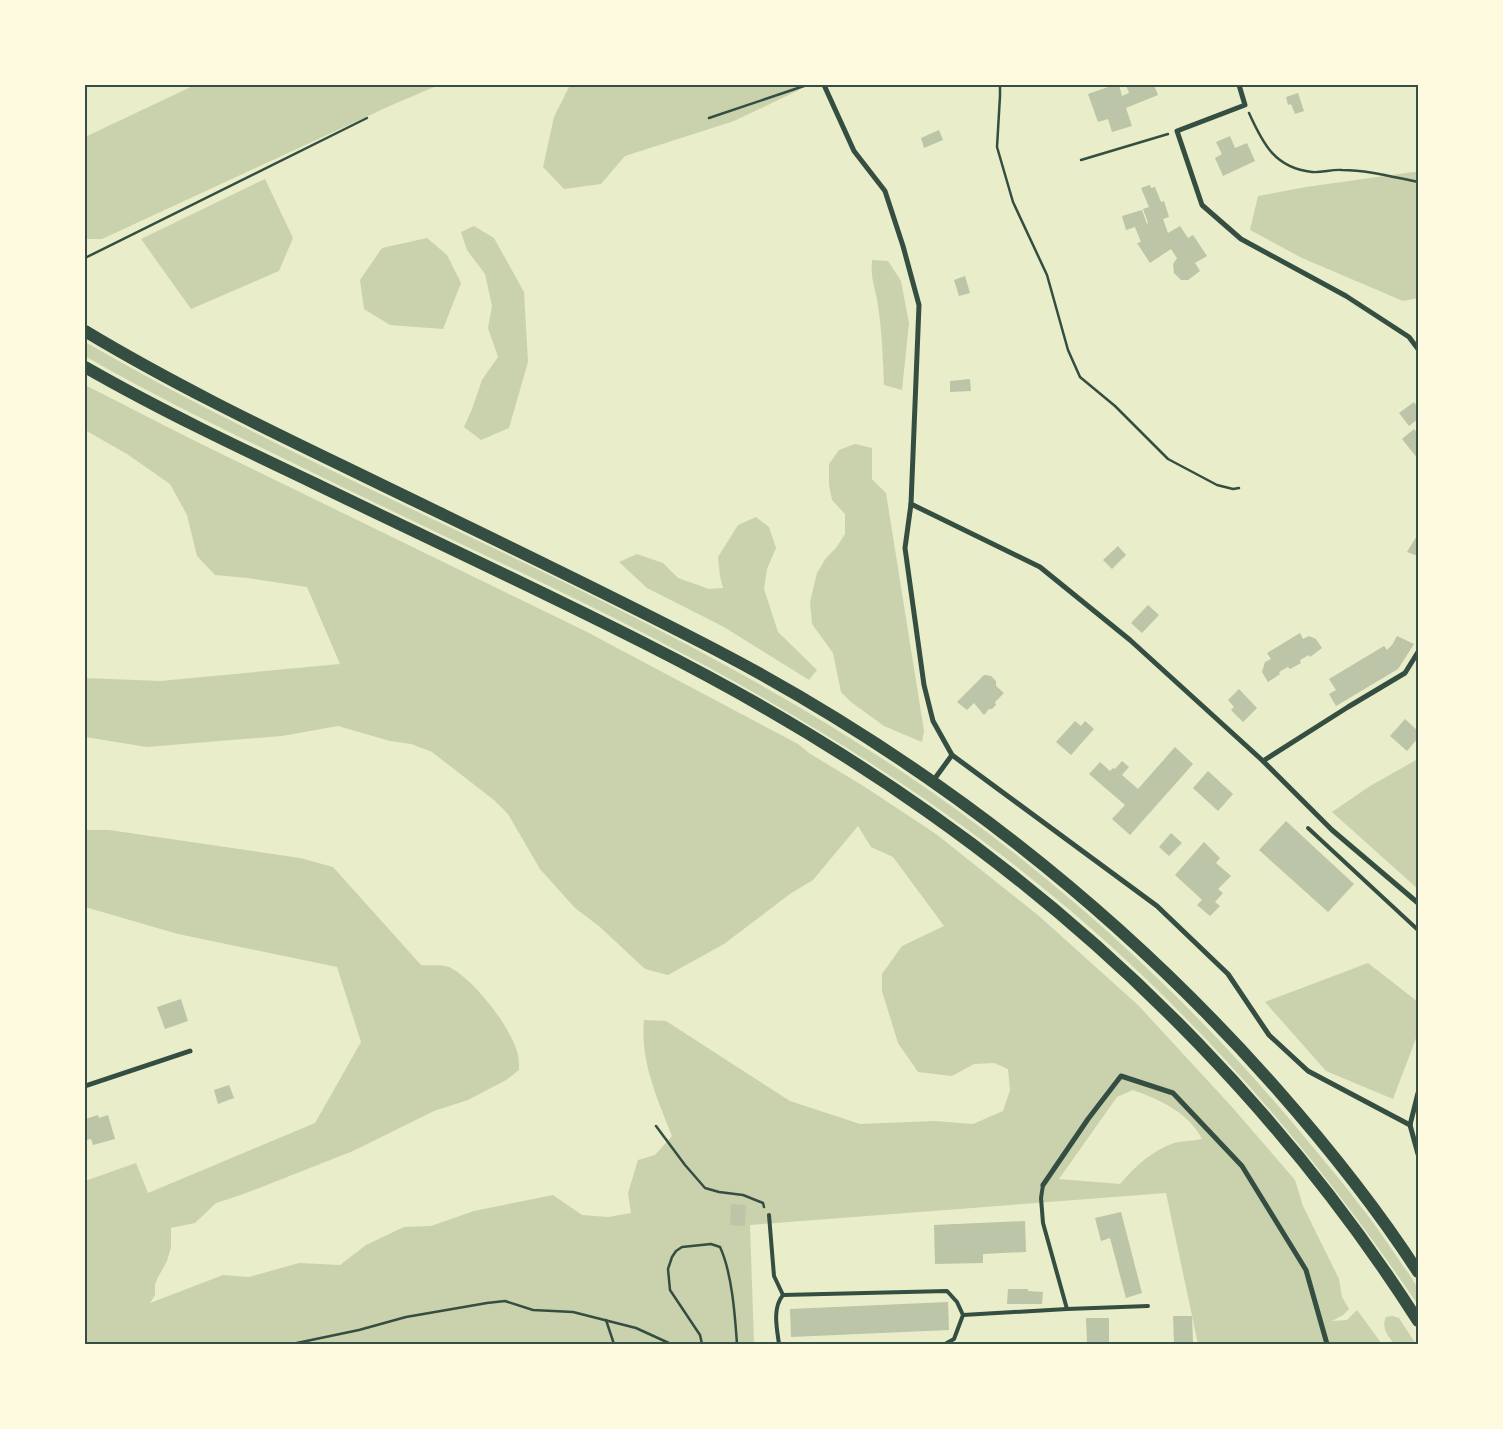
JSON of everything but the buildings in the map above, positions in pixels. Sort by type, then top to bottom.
[{"type":"main road","points":[[85,332],[156,372],[254,423],[564,573],[719,652],[827,713],[933,781],[1004,833],[1063,881],[1121,931],[1186,992],[1258,1068],[1301,1117],[1366,1199],[1418,1272]]},
{"type":"main road","points":[[85,367],[218,437],[520,582],[699,672],[819,740],[931,814],[1001,866],[1066,918],[1122,968],[1187,1032],[1258,1109],[1316,1179],[1366,1245],[1418,1321]]},
{"type":"street","points":[[824,85],[854,152],[886,191],[919,304],[911,504],[905,548],[924,685],[933,721],[952,754],[1157,906],[1228,974],[1269,1035],[1308,1071],[1410,1125]]},
{"type":"street","points":[[1239,85],[1245,105],[1177,131],[1202,205],[1241,239],[1346,296],[1409,337],[1418,348]]},
{"type":"street","points":[[911,504],[1040,567],[1130,640],[1263,761],[1332,830],[1418,902]]},
{"type":"street","points":[[1263,761],[1405,673],[1418,652]]},
{"type":"street","points":[[933,781],[952,754]]},
{"type":"street","points":[[85,1086],[190,1051]]},
{"type":"street","points":[[1042,1185],[1121,1076],[1173,1093],[1242,1166],[1306,1270],[1327,1344]]},
{"type":"street","points":[[1418,1093],[1410,1125],[1418,1154]]},
{"type":"lane","points":[[1308,828],[1418,930]]},
{"type":"lane","points":[[1042,1185],[1042,1223],[1067,1309]]},
{"type":"lane","points":[[769,1214],[774,1276],[783,1295]]},
{"type":"lane","points":[[778,1344],[778,1301],[783,1295],[947,1291],[957,1302],[963,1315],[954,1339],[945,1344]]},
{"type":"lane","points":[[963,1315],[1148,1306]]},
{"type":"path","points":[[709,118],[806,85]]},
{"type":"path","points":[[1000,85],[997,146],[1013,202],[1047,275],[1068,350],[1080,377],[1115,406],[1168,459],[1217,485],[1233,489],[1239,488]]},
{"type":"path","points":[[1245,105],[1260,138],[1274,156],[1289,167],[1313,172],[1342,170],[1375,173],[1418,182]]},
{"type":"path","points":[[85,258],[367,118]]},
{"type":"path","points":[[1081,160],[1177,131]]},
{"type":"path","points":[[656,1126],[705,1188],[743,1195],[763,1203],[769,1214]]},
{"type":"path","points":[[702,1344],[700,1335],[670,1290],[668,1269],[676,1251],[682,1248],[711,1244],[720,1247],[724,1257],[731,1291],[737,1344]]},
{"type":"path","points":[[292,1344],[359,1330],[406,1317],[487,1303],[505,1302],[532,1310],[574,1312],[606,1320],[636,1328],[671,1344]]},
{"type":"path","points":[[606,1320],[614,1344]]},
{"type":"green space","points":[[195,85],[439,85],[102,239],[85,239],[85,137]]},
{"type":"green space","points":[[570,85],[801,85],[799,90],[734,121],[625,156],[601,184],[564,189],[543,167],[554,117]]},
{"type":"green space","points":[[1418,172],[1418,298],[1403,301],[1302,258],[1250,230],[1258,196],[1306,187]]},
{"type":"green space","points":[[265,179],[293,238],[279,271],[191,309],[141,239]]},
{"type":"green space","points":[[474,226],[494,238],[524,292],[528,362],[509,428],[481,440],[464,427],[482,380],[498,357],[488,328],[492,306],[485,274],[467,250],[461,232]]},
{"type":"green space","points":[[427,238],[447,255],[461,283],[443,329],[390,325],[364,309],[360,280],[382,248]]},
{"type":"green space","points":[[872,260],[888,261],[901,281],[909,323],[902,390],[884,385],[883,355],[877,300],[872,278]]},
{"type":"green space","points":[[85,342],[186,398],[289,450],[602,601],[705,654],[806,711],[904,773],[961,813],[1016,855],[1122,944],[1221,1042],[1312,1146],[1368,1216],[1414,1281],[1417,1289],[1418,1305],[1341,1198],[1300,1147],[1258,1096],[1168,1000],[1071,911],[1023,871],[922,797],[817,730],[709,667],[563,593],[214,424],[110,370],[85,356]]},
{"type":"green space","points":[[85,385],[191,439],[587,632],[798,744],[809,753],[936,834],[1039,916],[1138,1005],[1232,1107],[1295,1180],[1303,1206],[1339,1279],[1342,1297],[1349,1309],[1332,1321],[1347,1320],[1357,1310],[1382,1344],[1198,1344],[1166,1193],[750,1225],[754,1344],[85,1344],[85,1181],[136,1163],[148,1193],[315,1123],[361,1042],[337,967],[178,934],[85,907],[85,830],[109,830],[300,858],[333,867],[421,965],[451,968],[471,983],[500,1019],[514,1044],[519,1058],[519,1070],[506,1080],[468,1100],[434,1111],[353,1151],[216,1203],[195,1223],[171,1228],[171,1247],[167,1261],[155,1285],[155,1295],[150,1303],[223,1275],[249,1277],[299,1263],[340,1265],[366,1245],[404,1227],[431,1226],[474,1211],[553,1195],[582,1215],[608,1217],[631,1213],[628,1193],[638,1160],[655,1155],[672,1136],[655,1093],[647,1065],[643,1035],[644,1020],[666,1021],[790,1101],[860,1124],[935,1121],[973,1124],[1003,1111],[1010,1090],[1008,1069],[994,1063],[974,1064],[952,1076],[918,1072],[898,1043],[882,991],[882,974],[902,946],[944,926],[893,857],[871,847],[858,826],[813,880],[790,894],[724,944],[668,975],[645,969],[600,927],[575,908],[540,869],[508,814],[494,800],[432,752],[411,744],[390,741],[338,726],[282,736],[147,747],[85,737],[85,678],[160,681],[340,664],[307,587],[215,575],[197,556],[187,515],[170,484],[127,454],[85,430]],"holes":[[[1133,1090],[1181,1114],[1189,1121],[1202,1139],[1174,1143],[1158,1150],[1138,1165],[1120,1184],[1059,1179],[1117,1097]]]},
{"type":"green space","points":[[855,444],[872,448],[872,479],[886,493],[924,731],[922,742],[884,726],[851,702],[841,692],[833,653],[812,624],[810,602],[817,573],[845,534],[845,514],[832,500],[829,485],[829,464],[839,450]]},
{"type":"green space","points":[[756,517],[769,527],[776,548],[767,569],[764,589],[778,632],[817,670],[809,680],[724,627],[647,588],[619,562],[637,554],[663,563],[678,578],[709,589],[723,588],[718,557],[738,525]]},
{"type":"green space","points":[[1418,759],[1418,889],[1332,812],[1370,786]]},
{"type":"green space","points":[[1368,963],[1418,1002],[1418,1033],[1393,1099],[1326,1071],[1265,1002]]},
{"type":"green space","points":[[1386,1317],[1399,1318],[1416,1344],[1394,1344],[1384,1325]]}]
